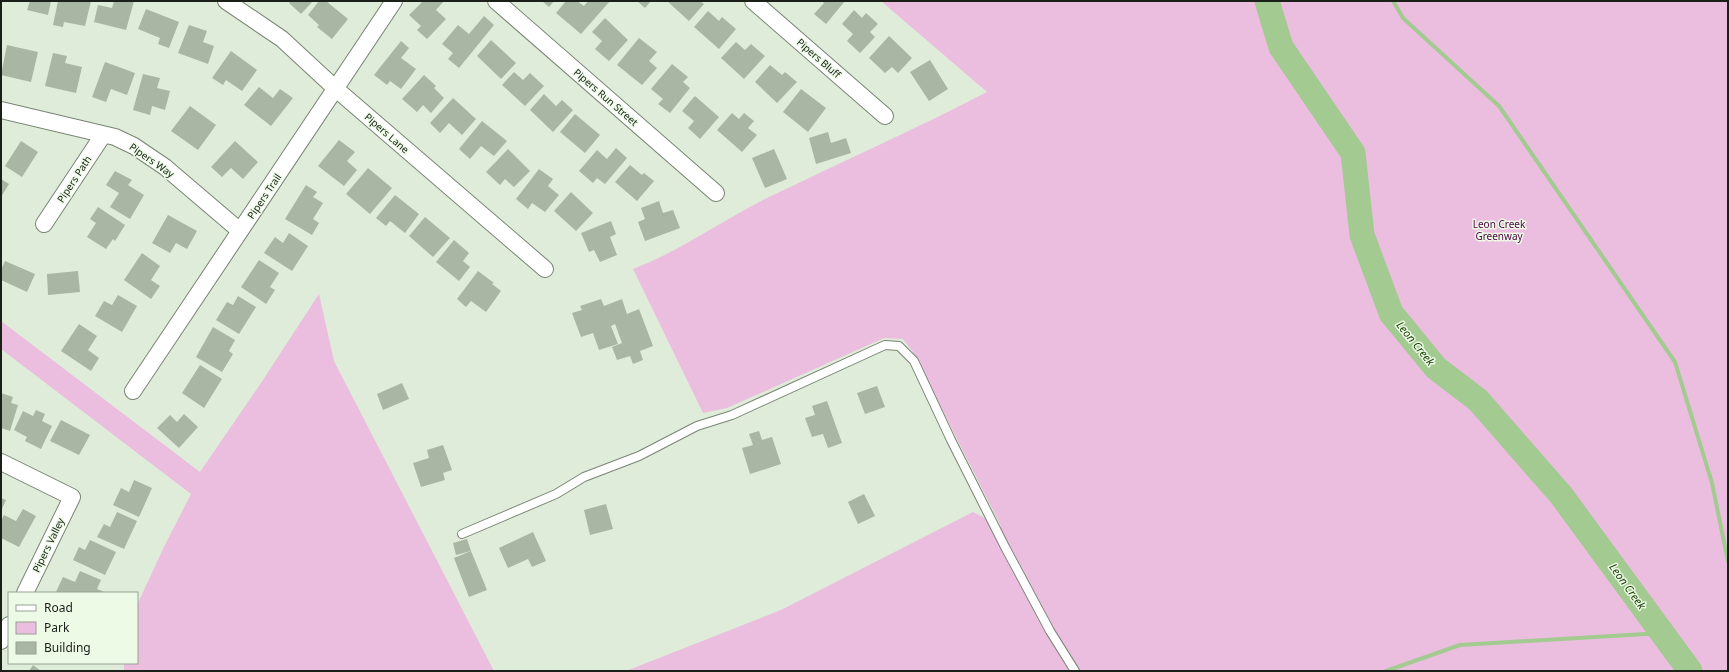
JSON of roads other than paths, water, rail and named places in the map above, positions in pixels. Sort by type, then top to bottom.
[{"type":"street","name":"Pipers Lane","points":[[226,1],[282,39],[336,89],[545,269]]},
{"type":"street","name":"Pipers Trail","points":[[133,391],[394,1]]},
{"type":"street","name":"Pipers Run Street","points":[[496,1],[716,193]]},
{"type":"street","name":"Pipers Bluff","points":[[752,1],[885,116]]},
{"type":"street","name":"Pipers Way","points":[[1,110],[115,137],[134,146],[165,167],[240,231]]},
{"type":"street","name":"Pipers Path","points":[[44,224],[103,134]]},
{"type":"street","name":"Pipers Valley","points":[[1,462],[72,497],[25,592]]},
{"type":"street","points":[[1,641],[8,627]]},
{"type":"lane","points":[[462,534],[556,494],[584,477],[639,456],[697,426],[732,415],[885,345],[899,346],[914,361],[951,440],[1005,547],[1050,630],[1075,671]]},
{"type":"waterway","name":"Leon Creek","points":[[1267,1],[1281,47],[1353,153],[1362,235],[1391,313],[1436,368],[1478,400],[1561,495],[1690,671]]},
{"type":"waterway","points":[[1393,1],[1403,18],[1499,106],[1675,362],[1712,483],[1728,561]]},
{"type":"waterway","points":[[1386,671],[1460,645],[1662,633]]},
{"type":"park label","name":"Leon Creek Greenway","points":[[1499,230]]}]
